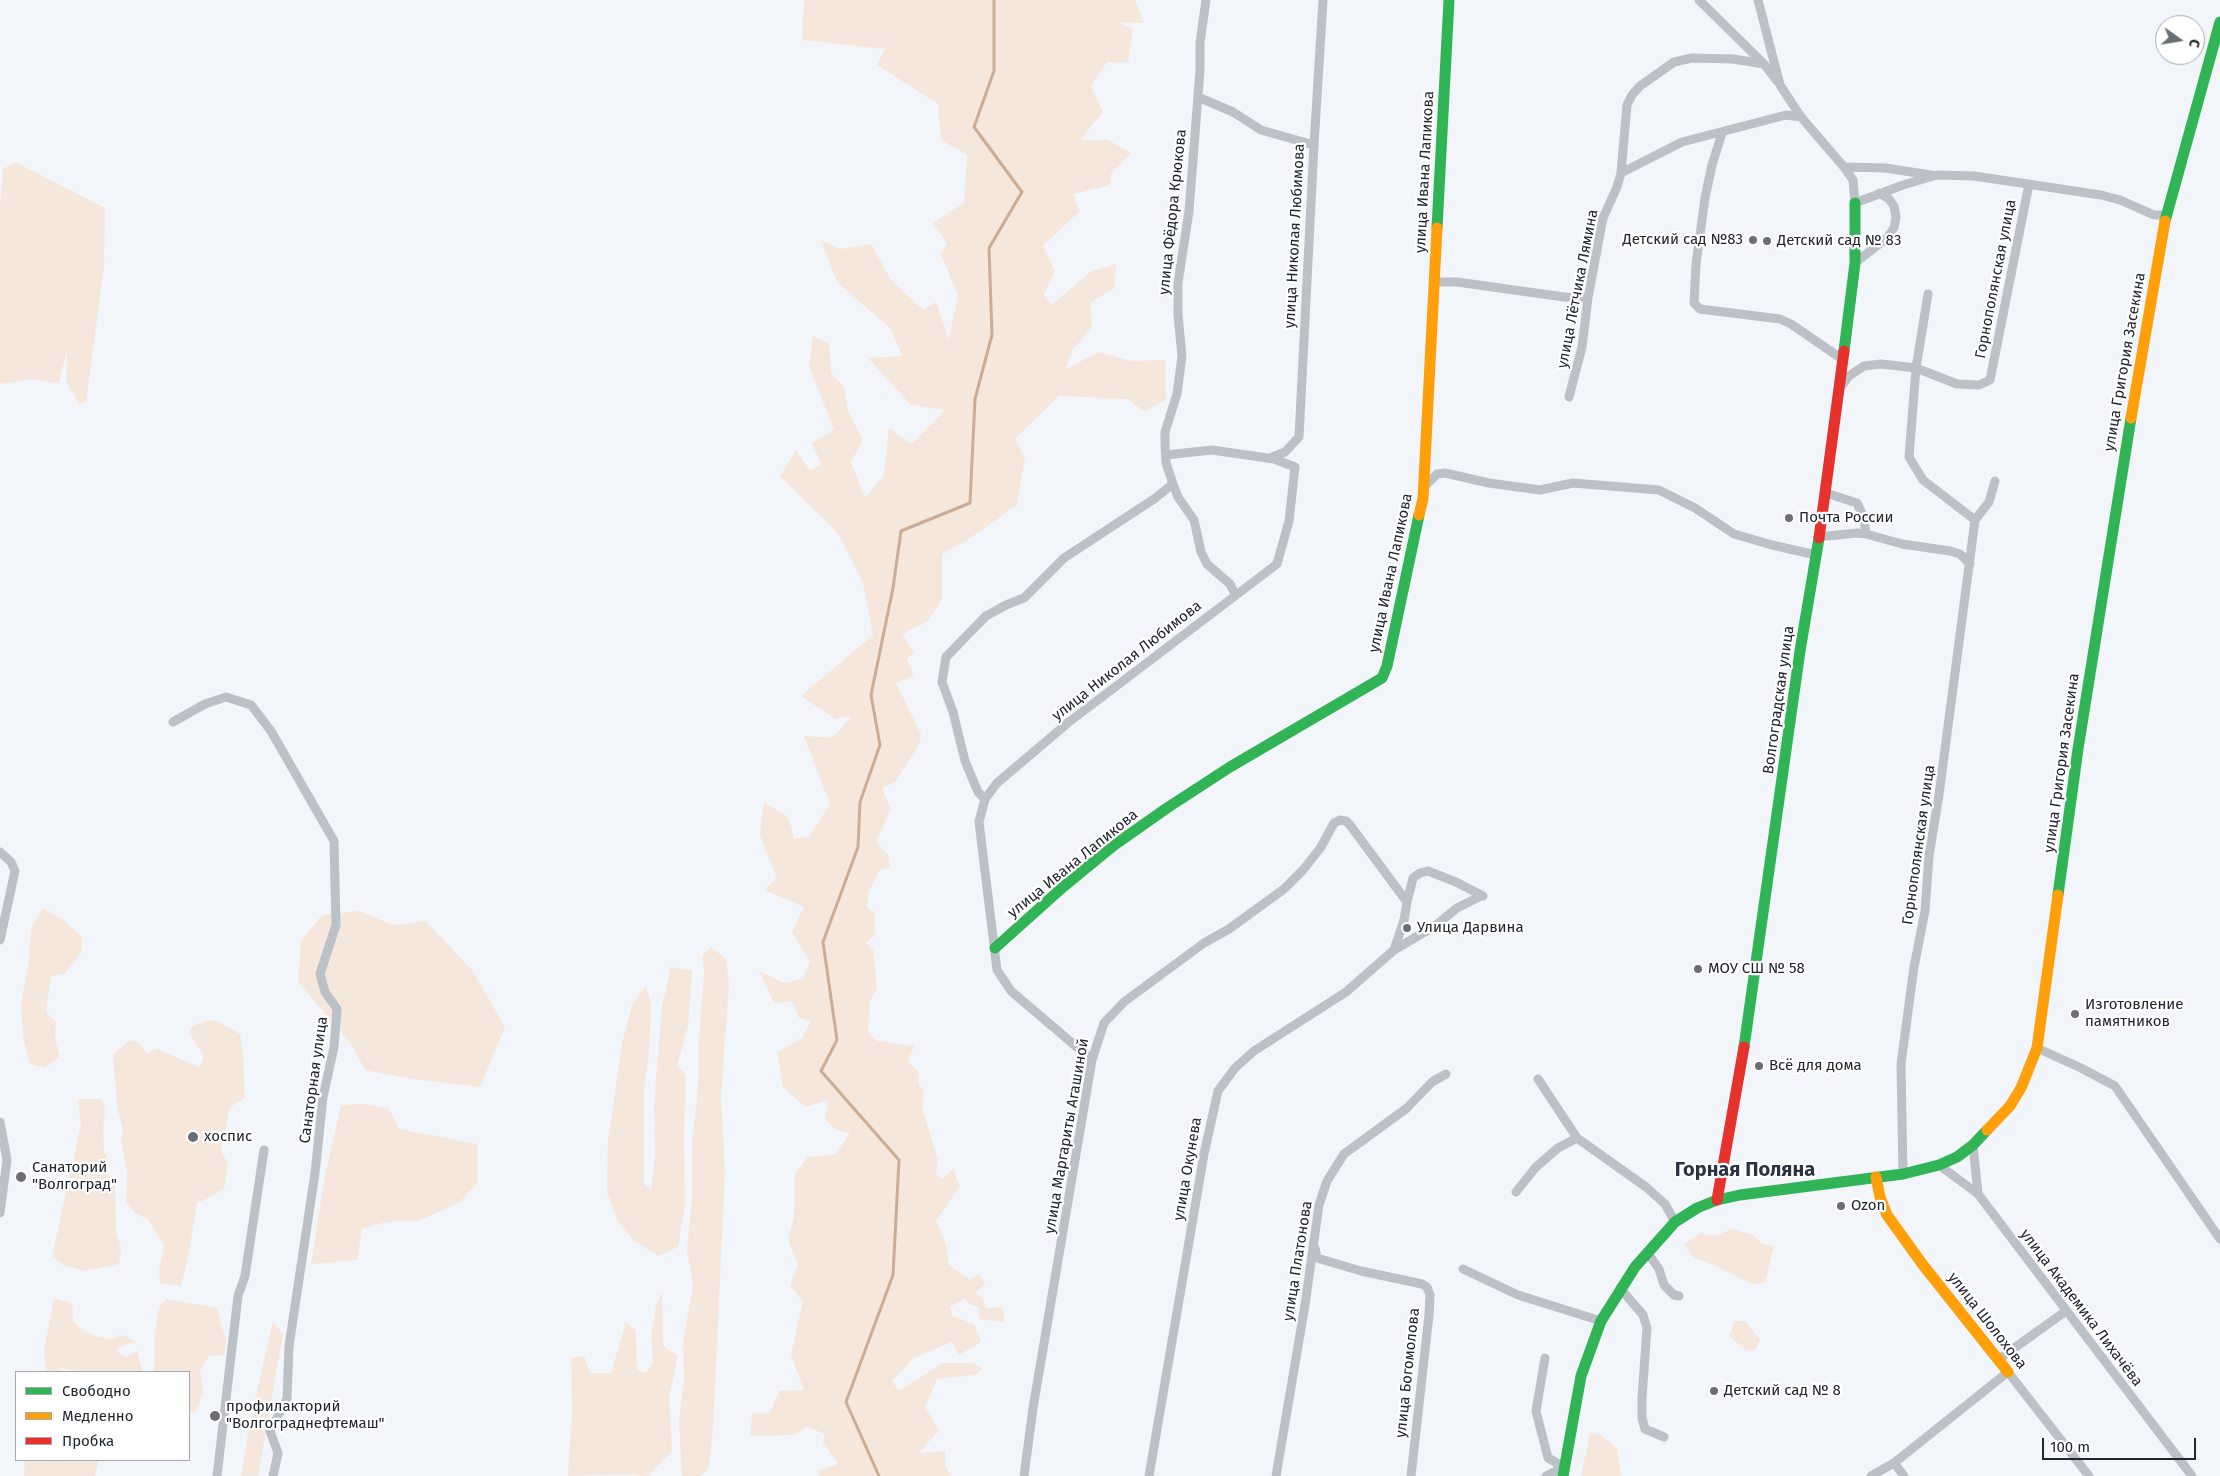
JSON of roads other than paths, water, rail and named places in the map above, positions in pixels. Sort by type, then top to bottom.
[{"type":"street","name":"улица Фёдора Крюкова","points":[[1206,0],[1200,43],[1198,97],[1189,211],[1178,283],[1178,315],[1182,356],[1177,394],[1165,432],[1166,463],[1178,497],[1194,520],[1204,559],[1227,580],[1235,594]]},
{"type":"street","name":"улица Николая Любимова","points":[[1269,458],[1285,452],[1298,437],[1324,0]]},
{"type":"street","name":"улица Ивана Лапикова","points":[[995,948],[1113,846],[1167,808],[1222,772],[1382,678],[1387,666],[1422,511],[1449,0]]},
{"type":"street","points":[[1699,0],[1764,64],[1802,117],[1844,167],[1852,180],[1856,203],[1879,193],[1937,175]]},
{"type":"street","points":[[1758,0],[1780,85]]},
{"type":"street","name":"улица Григория Засекина","points":[[1564,1472],[1581,1376],[1601,1321],[1620,1288],[1647,1252],[1675,1222],[1697,1208],[1717,1200],[1763,1191],[1903,1174],[1939,1165],[1957,1157],[1973,1145],[2010,1106],[2021,1088],[2037,1048],[2078,749],[2126,445],[2166,215],[2220,22]]},
{"type":"street","name":"улица Лётчика Лямина","points":[[1569,397],[1582,347],[1588,298],[1603,218],[1621,173],[1627,105],[1632,95],[1640,86],[1674,62],[1692,58],[1733,59],[1764,64]]},
{"type":"street","points":[[1198,97],[1233,112],[1261,130],[1314,145]]},
{"type":"street","points":[[1621,173],[1682,142],[1786,115],[1802,117]]},
{"type":"street","points":[[1722,133],[1712,165],[1705,198],[1696,264],[1694,303],[1700,308],[1780,319],[1791,324],[1842,359]]},
{"type":"street","points":[[1844,167],[1886,168],[1937,175],[1974,176],[2029,184],[2101,195],[2120,200],[2154,215],[2166,215]]},
{"type":"street","name":"Горнополянская улица","points":[[1916,368],[1957,384],[1980,385],[1990,380],[2029,184]]},
{"type":"street","points":[[1855,263],[1887,238],[1894,228],[1896,217],[1894,206],[1889,199],[1879,193]]},
{"type":"street","name":"Волгоградская улица","points":[[1717,1200],[1743,1057],[1799,660],[1826,493],[1855,263],[1856,203]]},
{"type":"street","points":[[1435,282],[1457,282],[1537,294],[1588,298]]},
{"type":"street","points":[[1928,294],[1916,368],[1910,457],[1924,480],[1975,520],[1989,502],[1995,481]]},
{"type":"street","points":[[1838,390],[1849,376],[1864,366],[1881,364],[1916,368]]},
{"type":"street","points":[[1166,455],[1212,450],[1269,458]]},
{"type":"street","points":[[1425,454],[1428,464],[1432,468],[1445,473],[1489,483],[1540,490],[1573,483],[1659,490],[1695,508],[1734,534],[1772,546],[1816,555]]},
{"type":"street","name":"улица Николая Любимова","points":[[985,799],[997,783],[1070,722],[1235,594],[1277,564],[1289,521],[1295,467],[1269,458]]},
{"type":"street","points":[[1423,487],[1437,474],[1445,473]]},
{"type":"street","points":[[1092,1060],[1011,991],[997,970],[979,822],[985,799],[976,787],[965,761],[953,712],[942,682],[946,657],[986,616],[1024,598],[1064,558],[1154,499],[1173,484]]},
{"type":"street","points":[[1826,493],[1857,503],[1864,518],[1866,534]]},
{"type":"street","name":"Горнополянская улица","points":[[1903,1174],[1901,1064],[1914,967],[1925,911],[1929,856],[1940,795],[1975,520]]},
{"type":"street","points":[[1818,537],[1857,533],[1866,534],[1902,544],[1950,550],[1960,554],[1970,564]]},
{"type":"street","name":"Санаторная улица","points":[[172,722],[204,704],[226,697],[251,705],[271,731],[334,841],[336,925],[320,974],[326,992],[337,1009],[334,1047],[323,1097],[315,1173],[289,1346],[287,1399],[270,1431],[278,1453],[273,1476]]},
{"type":"street","name":"улица Маргариты Агашиной","points":[[1024,1476],[1033,1408],[1092,1060],[1104,1023],[1124,1002],[1204,943],[1229,929],[1284,890],[1321,847],[1334,822],[1346,821],[1407,902]]},
{"type":"street","points":[[0,852],[11,862],[15,871],[0,940]]},
{"type":"street","name":"улица Окунева","points":[[1150,1476],[1204,1154],[1218,1092],[1227,1077],[1254,1051],[1346,992],[1394,950],[1435,926],[1457,908],[1482,896],[1456,882],[1428,871],[1420,873],[1413,878],[1407,902]]},
{"type":"street","points":[[1394,950],[1404,920],[1407,902]]},
{"type":"street","points":[[2037,1048],[2115,1086],[2220,1238]]},
{"type":"street","name":"улица Платонова","points":[[1276,1476],[1319,1205],[1327,1181],[1344,1154],[1406,1108],[1432,1082],[1446,1074]]},
{"type":"street","points":[[1538,1079],[1576,1138],[1646,1188],[1665,1204],[1675,1222]]},
{"type":"street","points":[[0,1122],[6,1160],[0,1213]]},
{"type":"street","points":[[1516,1192],[1536,1168],[1558,1148],[1576,1138]]},
{"type":"street","points":[[1973,1145],[1978,1194]]},
{"type":"street","points":[[217,1476],[238,1296],[245,1276],[264,1150]]},
{"type":"street","name":"улица Академика Лихачёва","points":[[1939,1165],[1978,1194],[2192,1476]]},
{"type":"street","name":"улица Шолохова","points":[[1876,1177],[1880,1197],[1887,1215],[1923,1265],[1999,1359],[2089,1476]]},
{"type":"street","points":[[1314,1238],[1317,1258],[1323,1259]]},
{"type":"street","points":[[1647,1252],[1660,1269],[1664,1285],[1674,1295],[1679,1296]]},
{"type":"street","points":[[1307,1290],[1315,1261],[1323,1259]]},
{"type":"street","name":"улица Богомолова","points":[[1323,1259],[1361,1271],[1427,1286],[1430,1295],[1411,1476]]},
{"type":"street","points":[[1463,1269],[1518,1295],[1601,1321]]},
{"type":"street","points":[[1620,1288],[1643,1315],[1647,1328],[1642,1398],[1642,1418],[1645,1429],[1664,1437]]},
{"type":"street","points":[[1999,1359],[2066,1311]]},
{"type":"street","points":[[1545,1358],[1536,1411],[1548,1458],[1564,1472]]},
{"type":"street","points":[[1871,1476],[1894,1463],[2008,1372]]},
{"type":"street","points":[[1894,1463],[1904,1476]]},
{"type":"street","points":[[1546,1476],[1564,1472]]},
{"type":"waterway","points":[[879,1476],[846,1402],[893,1275],[899,1160],[821,1071],[837,1040],[823,942],[858,847],[860,802],[880,745],[871,695],[893,588],[901,531],[970,503],[975,399],[992,335],[989,248],[1022,192],[974,127],[994,71],[994,0]]},
{"type":"place","name":"Детский сад №83","points":[[1753,240]]},
{"type":"place","name":"Детский сад № 83","points":[[1767,241]]},
{"type":"place","name":"Почта России","points":[[1789,518]]},
{"type":"place","name":"Улица Дарвина","points":[[1407,928]]},
{"type":"place","name":"МОУ СШ № 58","points":[[1698,969]]},
{"type":"place","name":"Изготовление памятников","points":[[2075,1014]]},
{"type":"place","name":"Всё для дома","points":[[1759,1066]]},
{"type":"place","name":"хоспис","points":[[193,1137]]},
{"type":"place","name":"Санаторий \"Волгоград\"","points":[[21,1177]]},
{"type":"place","name":"Ozon","points":[[1841,1206]]},
{"type":"place","name":"Детский сад № 8","points":[[1714,1391]]},
{"type":"place","name":"профилакторий \"Волгограднефтемаш\"","points":[[215,1416]]},
{"type":"district","name":"Горная Поляна","points":[[1745,1170]]}]
